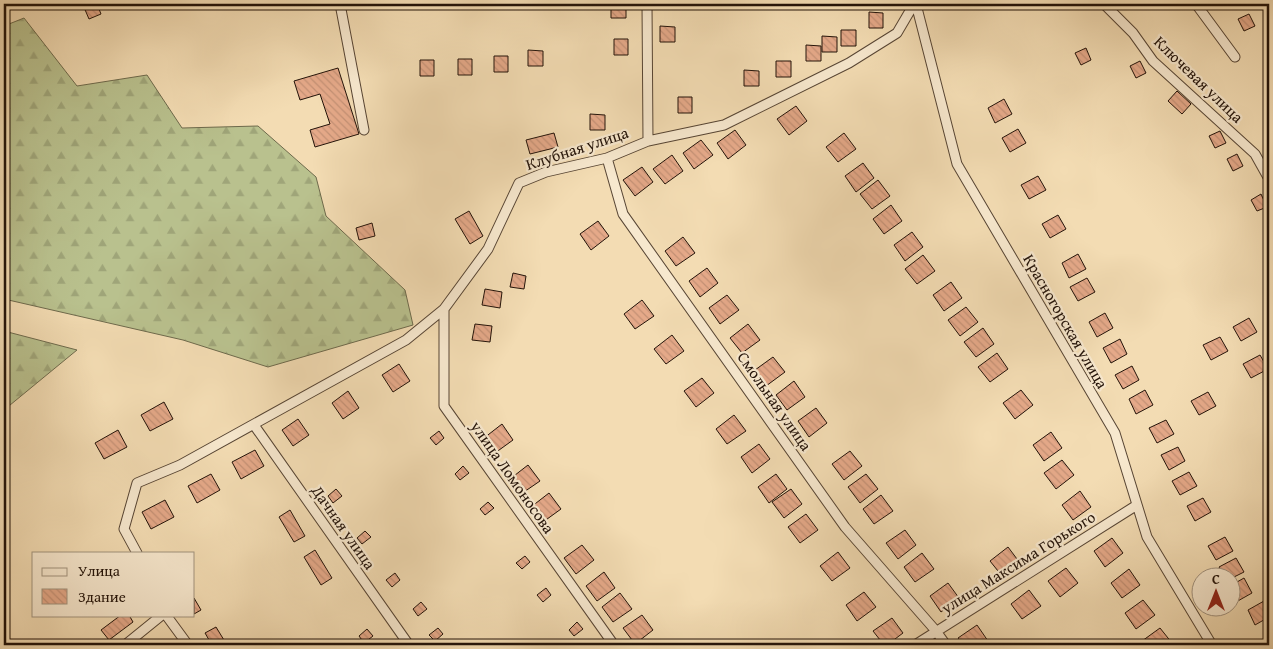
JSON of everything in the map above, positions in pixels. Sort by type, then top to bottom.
[{"type":"street","points":[[340,4],[364,130]]},
{"type":"street","points":[[647,4],[648,141]]},
{"type":"street","name":"Клубная улица","points":[[136,552],[124,529],[136,483],[180,465],[406,340],[444,309],[488,249],[519,183],[546,172],[607,158],[648,141],[724,125],[849,63],[897,32],[915,4]]},
{"type":"street","name":"Красногорская улица","points":[[915,4],[957,164],[1115,433],[1147,537],[1212,645]]},
{"type":"street","name":"Ключевая улица","points":[[1104,4],[1133,33],[1153,61],[1255,154],[1269,179]]},
{"type":"street","points":[[1196,4],[1235,57]]},
{"type":"street","name":"Смольная улица","points":[[607,158],[623,214],[845,527],[936,631],[946,645]]},
{"type":"street","name":"улица Ломоносова","points":[[444,309],[444,406],[614,645]]},
{"type":"street","name":"Дачная улица","points":[[254,425],[409,645]]},
{"type":"street","name":"улица Максима Горького","points":[[915,645],[1137,505]]},
{"type":"street","points":[[125,645],[163,616]]},
{"type":"street","points":[[165,616],[188,645]]},
{"type":"green space","points":[[24,18],[77,86],[147,75],[182,128],[258,126],[316,177],[326,216],[405,290],[413,325],[268,367],[183,340],[4,299],[4,26]]},
{"type":"green space","points":[[4,331],[77,350],[4,410]]},
{"type":"building","points":[[97,4],[101,14],[89,19],[83,5]]},
{"type":"building","points":[[611,4],[626,4],[626,18],[611,18]]},
{"type":"building","points":[[657,4],[671,4],[671,8],[657,8]]},
{"type":"building","points":[[869,12],[883,13],[883,28],[869,28]]},
{"type":"building","points":[[1249,14],[1255,26],[1244,31],[1238,19]]},
{"type":"building","points":[[660,26],[675,27],[675,42],[660,42]]},
{"type":"building","points":[[841,30],[856,30],[856,46],[841,46]]},
{"type":"building","points":[[822,36],[837,37],[837,52],[822,52]]},
{"type":"building","points":[[614,39],[628,39],[628,55],[614,55]]},
{"type":"building","points":[[806,45],[821,46],[821,61],[806,61]]},
{"type":"building","points":[[1086,48],[1091,60],[1081,65],[1075,53]]},
{"type":"building","points":[[528,50],[543,51],[543,66],[528,66]]},
{"type":"building","points":[[494,56],[508,56],[508,72],[494,72]]},
{"type":"building","points":[[458,59],[472,59],[472,75],[458,75]]},
{"type":"building","points":[[420,60],[434,60],[434,76],[420,76]]},
{"type":"building","points":[[776,61],[791,61],[791,77],[776,77]]},
{"type":"building","points":[[1140,61],[1146,73],[1136,78],[1130,66]]},
{"type":"building","points":[[338,68],[359,134],[315,147],[310,130],[330,124],[320,94],[300,100],[294,81]]},
{"type":"building","points":[[744,70],[759,71],[759,86],[744,86]]},
{"type":"building","points":[[1177,91],[1191,104],[1182,114],[1168,101]]},
{"type":"building","points":[[678,97],[692,97],[692,113],[678,113]]},
{"type":"building","points":[[1004,99],[1012,114],[995,123],[988,108]]},
{"type":"building","points":[[796,106],[807,121],[789,135],[777,119]]},
{"type":"building","points":[[590,114],[605,115],[605,130],[590,130]]},
{"type":"building","points":[[1018,129],[1026,143],[1010,152],[1002,138]]},
{"type":"building","points":[[735,130],[746,145],[728,159],[717,143]]},
{"type":"building","points":[[1220,131],[1226,143],[1215,148],[1209,136]]},
{"type":"building","points":[[554,133],[558,147],[530,154],[526,140]]},
{"type":"building","points":[[844,133],[856,149],[838,162],[826,147]]},
{"type":"building","points":[[701,140],[713,155],[694,169],[683,153]]},
{"type":"building","points":[[1237,154],[1243,166],[1233,171],[1227,159]]},
{"type":"building","points":[[672,155],[683,171],[665,184],[653,169]]},
{"type":"building","points":[[863,163],[874,178],[856,192],[845,176]]},
{"type":"building","points":[[642,167],[653,182],[635,196],[623,180]]},
{"type":"building","points":[[1038,176],[1046,190],[1029,199],[1021,185]]},
{"type":"building","points":[[878,180],[890,196],[872,209],[860,194]]},
{"type":"building","points":[[1261,194],[1267,207],[1257,211],[1251,200]]},
{"type":"building","points":[[891,205],[902,221],[884,234],[873,219]]},
{"type":"building","points":[[469,211],[483,236],[470,244],[455,219]]},
{"type":"building","points":[[1058,215],[1066,229],[1050,238],[1042,224]]},
{"type":"building","points":[[598,221],[609,236],[591,250],[580,234]]},
{"type":"building","points":[[372,223],[375,236],[359,240],[356,228]]},
{"type":"building","points":[[912,232],[923,247],[905,261],[894,245]]},
{"type":"building","points":[[683,237],[695,253],[676,266],[665,251]]},
{"type":"building","points":[[1078,254],[1086,269],[1069,278],[1062,263]]},
{"type":"building","points":[[923,255],[935,271],[917,284],[905,269]]},
{"type":"building","points":[[707,268],[718,283],[700,297],[689,281]]},
{"type":"building","points":[[513,273],[526,276],[524,289],[510,287]]},
{"type":"building","points":[[1087,278],[1095,292],[1078,301],[1070,287]]},
{"type":"building","points":[[951,282],[962,298],[944,311],[933,295]]},
{"type":"building","points":[[485,289],[502,292],[500,308],[482,305]]},
{"type":"building","points":[[727,295],[739,310],[720,324],[709,308]]},
{"type":"building","points":[[642,300],[654,316],[635,329],[624,314]]},
{"type":"building","points":[[966,307],[978,322],[960,336],[948,320]]},
{"type":"building","points":[[1105,313],[1113,328],[1097,337],[1089,322]]},
{"type":"building","points":[[1249,318],[1257,332],[1241,341],[1233,327]]},
{"type":"building","points":[[475,324],[492,326],[490,342],[472,340]]},
{"type":"building","points":[[748,324],[760,340],[742,353],[730,338]]},
{"type":"building","points":[[983,328],[994,344],[976,357],[964,342]]},
{"type":"building","points":[[672,335],[684,351],[666,364],[654,349]]},
{"type":"building","points":[[1220,337],[1228,351],[1211,360],[1203,345]]},
{"type":"building","points":[[1120,339],[1127,354],[1111,363],[1103,348]]},
{"type":"building","points":[[997,353],[1008,369],[990,382],[978,367]]},
{"type":"building","points":[[1260,355],[1268,369],[1251,378],[1243,364]]},
{"type":"building","points":[[773,357],[785,372],[766,386],[755,370]]},
{"type":"building","points":[[399,364],[410,381],[393,392],[382,375]]},
{"type":"building","points":[[1132,366],[1139,380],[1123,389],[1115,375]]},
{"type":"building","points":[[702,378],[714,393],[696,407],[684,391]]},
{"type":"building","points":[[794,381],[805,397],[787,410],[776,395]]},
{"type":"building","points":[[1021,390],[1033,405],[1015,419],[1003,403]]},
{"type":"building","points":[[1145,390],[1153,405],[1136,414],[1129,399]]},
{"type":"building","points":[[348,391],[359,408],[343,419],[332,403]]},
{"type":"building","points":[[1208,392],[1216,406],[1199,415],[1191,401]]},
{"type":"building","points":[[164,402],[173,419],[150,431],[141,415]]},
{"type":"building","points":[[816,408],[827,423],[809,437],[798,421]]},
{"type":"building","points":[[734,415],[746,431],[727,444],[716,429]]},
{"type":"building","points":[[298,419],[309,435],[293,446],[282,430]]},
{"type":"building","points":[[1166,420],[1174,434],[1157,443],[1149,428]]},
{"type":"building","points":[[502,424],[513,440],[495,453],[484,438]]},
{"type":"building","points":[[118,430],[127,447],[104,459],[95,443]]},
{"type":"building","points":[[439,431],[444,438],[436,445],[430,438]]},
{"type":"building","points":[[1051,432],[1062,448],[1044,461],[1033,445]]},
{"type":"building","points":[[759,444],[770,459],[752,473],[741,457]]},
{"type":"building","points":[[1178,447],[1185,461],[1169,470],[1161,455]]},
{"type":"building","points":[[255,450],[264,466],[241,479],[232,462]]},
{"type":"building","points":[[850,451],[862,466],[844,480],[832,464]]},
{"type":"building","points":[[1062,460],[1074,475],[1056,489],[1044,473]]},
{"type":"building","points":[[528,465],[540,481],[521,494],[510,479]]},
{"type":"building","points":[[463,466],[469,473],[460,480],[455,474]]},
{"type":"building","points":[[1189,472],[1197,486],[1180,495],[1172,481]]},
{"type":"building","points":[[211,474],[220,490],[197,503],[188,486]]},
{"type":"building","points":[[776,474],[787,489],[769,503],[758,487]]},
{"type":"building","points":[[866,474],[878,489],[860,503],[848,487]]},
{"type":"building","points":[[336,489],[342,496],[333,503],[328,496]]},
{"type":"building","points":[[791,489],[802,504],[784,518],[772,502]]},
{"type":"building","points":[[1080,491],[1091,507],[1073,520],[1062,505]]},
{"type":"building","points":[[549,493],[561,509],[543,522],[531,507]]},
{"type":"building","points":[[881,495],[893,511],[874,524],[863,509]]},
{"type":"building","points":[[1203,498],[1211,512],[1195,521],[1187,506]]},
{"type":"building","points":[[165,500],[174,517],[151,529],[142,512]]},
{"type":"building","points":[[488,502],[494,508],[485,515],[480,509]]},
{"type":"building","points":[[290,510],[305,536],[294,542],[279,517]]},
{"type":"building","points":[[806,514],[818,530],[800,543],[788,527]]},
{"type":"building","points":[[905,530],[916,545],[898,559],[886,543]]},
{"type":"building","points":[[365,531],[371,537],[362,544],[357,538]]},
{"type":"building","points":[[1225,537],[1233,551],[1216,560],[1208,546]]},
{"type":"building","points":[[1112,538],[1123,553],[1105,567],[1094,551]]},
{"type":"building","points":[[582,545],[594,560],[576,574],[564,558]]},
{"type":"building","points":[[1008,547],[1020,563],[1002,576],[990,561]]},
{"type":"building","points":[[315,550],[332,578],[321,585],[304,557]]},
{"type":"building","points":[[838,552],[850,568],[832,581],[820,566]]},
{"type":"building","points":[[922,553],[934,569],[915,582],[904,567]]},
{"type":"building","points":[[525,556],[530,562],[522,569],[516,563]]},
{"type":"building","points":[[1236,558],[1244,572],[1240,574],[1240,566],[1221,566]]},
{"type":"building","points":[[1066,568],[1078,583],[1060,597],[1048,581]]},
{"type":"building","points":[[1129,569],[1140,585],[1122,598],[1111,583]]},
{"type":"building","points":[[604,572],[615,588],[597,601],[586,586]]},
{"type":"building","points":[[395,573],[400,580],[392,587],[386,580]]},
{"type":"building","points":[[1244,578],[1252,593],[1240,600],[1240,580]]},
{"type":"building","points":[[948,583],[959,598],[941,612],[930,596]]},
{"type":"building","points":[[546,588],[551,595],[543,602],[537,595]]},
{"type":"building","points":[[1029,590],[1041,606],[1022,619],[1011,604]]},
{"type":"building","points":[[864,592],[876,607],[857,621],[846,605]]},
{"type":"building","points":[[620,593],[632,609],[613,622],[602,607]]},
{"type":"building","points":[[195,600],[201,610],[195,613]]},
{"type":"building","points":[[1143,600],[1155,615],[1136,629],[1125,613]]},
{"type":"building","points":[[1264,601],[1269,611],[1269,617],[1255,625],[1248,610]]},
{"type":"building","points":[[421,602],[427,609],[418,616],[413,609]]},
{"type":"building","points":[[642,615],[653,630],[635,644],[623,628]]},
{"type":"building","points":[[120,616],[130,616],[133,622],[109,640],[101,630]]},
{"type":"building","points":[[892,618],[903,633],[887,645],[884,645],[873,631]]},
{"type":"building","points":[[577,622],[583,629],[574,636],[569,630]]},
{"type":"building","points":[[977,625],[988,641],[982,645],[964,645],[958,638]]},
{"type":"building","points":[[216,627],[227,645],[212,645],[205,633]]},
{"type":"building","points":[[438,628],[443,634],[435,641],[429,635]]},
{"type":"building","points":[[1160,628],[1172,643],[1169,645],[1145,645],[1142,641]]},
{"type":"building","points":[[367,629],[373,636],[364,643],[359,636]]},
{"type":"building","points":[[589,640],[593,645],[582,645]]}]
